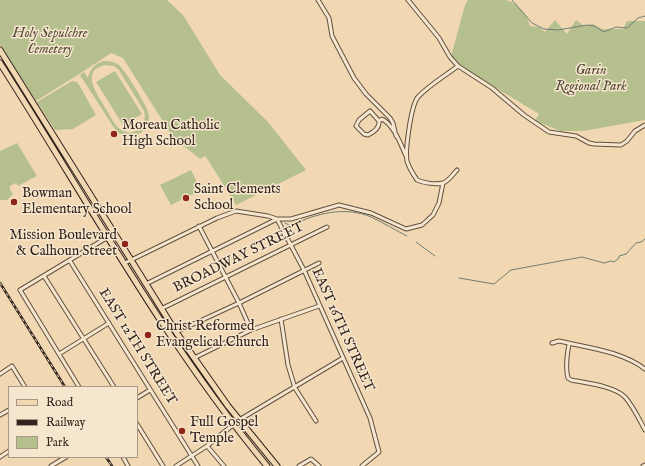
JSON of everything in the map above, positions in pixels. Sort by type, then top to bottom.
[{"type":"main road","points":[[0,50],[176,332],[239,420],[277,466]]},
{"type":"main road","points":[[0,63],[176,344],[234,425],[267,466]]},
{"type":"main road","points":[[33,115],[37,116],[48,126]]},
{"type":"main road","points":[[94,215],[100,211]]},
{"type":"street","points":[[318,0],[329,18],[332,36],[354,78],[366,94],[390,118],[393,123],[396,136]]},
{"type":"street","points":[[408,0],[439,38],[450,57],[458,66],[492,88],[524,115],[549,132],[576,136],[589,143],[621,145],[627,141],[635,131],[645,125]]},
{"type":"street","points":[[407,158],[415,101],[424,92],[458,66]]},
{"type":"street","points":[[370,111],[379,121],[380,125],[376,130],[368,135],[364,134],[356,126],[359,120],[370,111]]},
{"type":"street","points":[[379,121],[382,119],[388,122],[407,158],[411,172],[417,180],[431,183],[443,183],[448,180],[457,170]]},
{"type":"street","points":[[125,264],[199,226],[236,211],[268,216],[277,219],[291,219],[339,205],[372,213],[406,229],[422,225],[433,215],[439,203],[443,183]]},
{"type":"street","points":[[146,284],[277,219]]},
{"type":"street","name":"EAST 16TH STREET","points":[[277,219],[304,270],[370,418],[380,452],[362,466]]},
{"type":"street","points":[[199,226],[239,303],[251,330]]},
{"type":"street","name":"BROADWAY STREET","points":[[161,309],[225,276],[327,227]]},
{"type":"street","points":[[78,386],[20,290],[108,237]]},
{"type":"street","name":"EAST 12TH STREET","points":[[70,261],[198,466]]},
{"type":"street","points":[[176,332],[239,303],[319,263]]},
{"type":"street","points":[[44,276],[113,386]]},
{"type":"street","points":[[194,358],[251,330],[320,306]]},
{"type":"street","points":[[281,319],[288,365],[295,388],[316,422]]},
{"type":"street","points":[[59,354],[109,323]]},
{"type":"street","points":[[552,343],[559,341],[610,353],[632,361],[645,369]]},
{"type":"street","points":[[569,344],[567,354],[568,378],[606,388],[622,394],[630,403],[645,430]]},
{"type":"street","points":[[176,466],[207,446],[239,420],[343,358]]},
{"type":"street","points":[[0,374],[12,366],[24,386]]},
{"type":"street","points":[[138,397],[150,390]]},
{"type":"street","points":[[138,426],[163,466]]},
{"type":"street","points":[[207,446],[224,466]]},
{"type":"street","points":[[51,466],[64,458]]},
{"type":"street","points":[[299,466],[311,459],[319,466]]},
{"type":"green space","name":"Holy Sepulchre Cemetery","points":[[0,0],[167,0],[183,15],[220,75],[268,122],[306,170],[236,205],[205,156],[200,159],[174,139],[123,58],[111,53],[36,101],[0,44]]},
{"type":"green space","name":"Garin Regional Park","points":[[468,0],[510,1],[518,6],[527,17],[530,26],[539,27],[545,32],[555,20],[567,34],[576,20],[584,26],[593,24],[602,29],[623,29],[627,21],[645,21],[645,120],[583,131],[561,131],[535,121],[539,114],[450,60],[465,5]]},
{"type":"green space","points":[[104,61],[116,63],[122,68],[145,105],[149,116],[148,122],[142,132],[138,134],[127,136],[116,131],[80,75],[84,72],[88,78],[93,67]],"holes":[[[106,65],[114,66],[119,70],[144,111],[144,121],[139,129],[135,131],[125,132],[116,125],[93,84],[93,72]]]},
{"type":"green space","points":[[115,71],[142,114],[123,125],[96,82]]},
{"type":"green space","points":[[72,81],[77,82],[96,115],[73,129],[55,130],[37,102]]},
{"type":"green space","points":[[17,143],[37,176],[18,186],[16,183],[10,186],[10,190],[13,194],[7,200],[0,200],[0,151]]},
{"type":"green space","points":[[191,170],[201,190],[171,205],[160,185]]},
{"type":"waterway","points":[[512,0],[532,23],[544,29],[558,30],[587,25],[594,26],[604,32],[616,27],[627,28],[638,18],[645,16]]},
{"type":"waterway","points":[[285,223],[291,226],[300,221],[331,212],[351,212],[371,217],[407,236]]},
{"type":"waterway","points":[[459,278],[494,284],[511,270],[582,257],[604,263],[611,261],[614,262],[619,258],[619,256],[626,254],[636,243],[645,239]]},
{"type":"waterway","points":[[416,242],[435,256]]},
{"type":"railway","points":[[0,283],[64,386]]},
{"type":"railway","points":[[107,458],[112,466]]},
{"type":"place","name":"Moreau Catholic High School","points":[[114,134]]},
{"type":"place","name":"Saint Clements School","points":[[186,198]]},
{"type":"place","name":"Bowman Elementary School","points":[[14,202]]},
{"type":"place","name":"Mission Boulevard & Calhoun Street","points":[[125,244]]},
{"type":"place","name":"Christ Reformed Evangelical Church","points":[[148,335]]},
{"type":"place","name":"Full Gospel Temple","points":[[182,431]]}]
